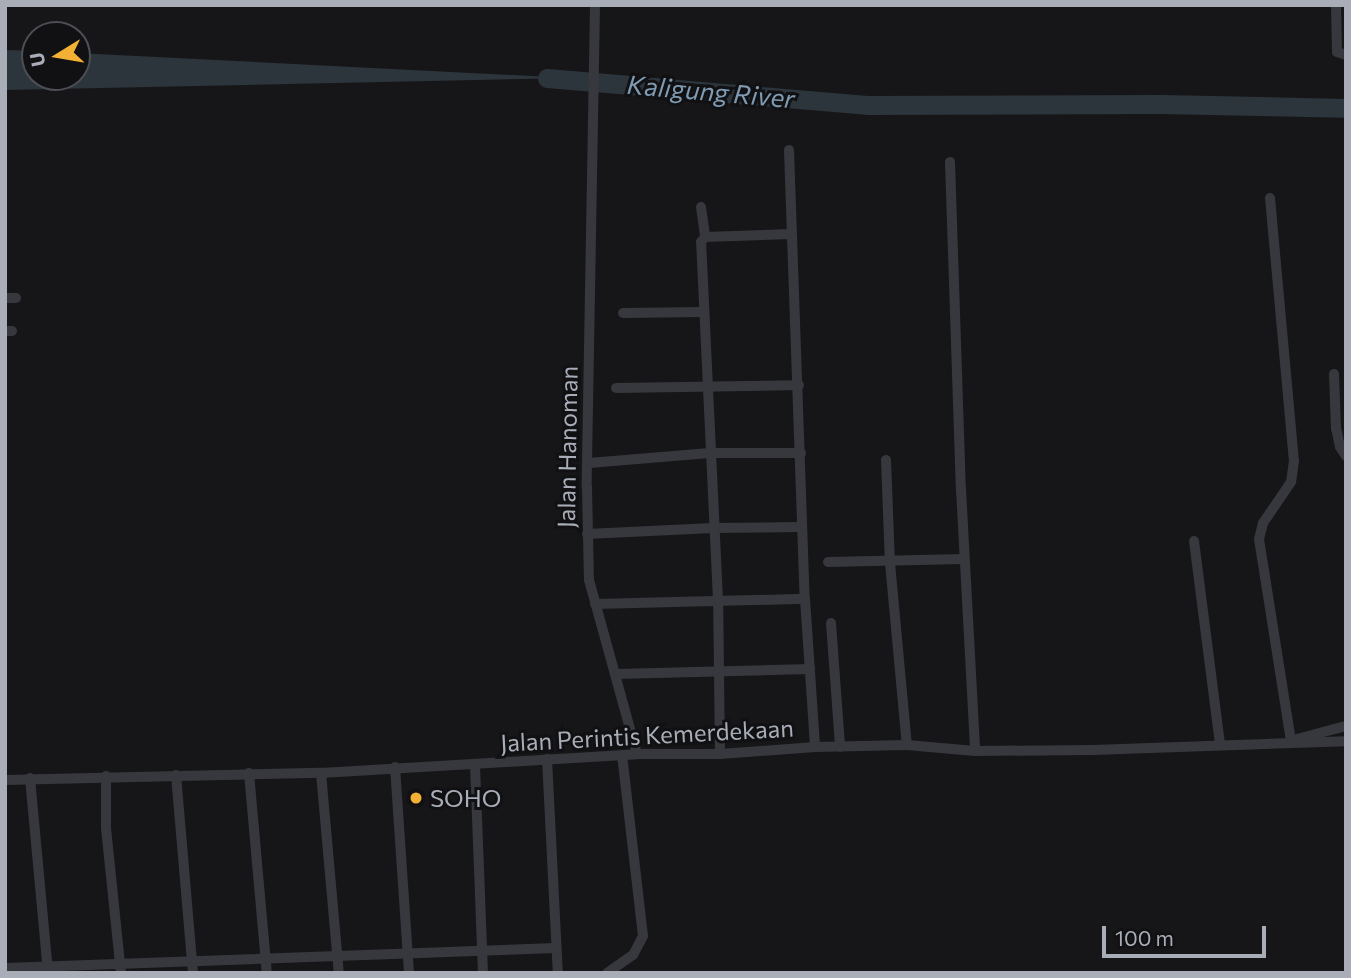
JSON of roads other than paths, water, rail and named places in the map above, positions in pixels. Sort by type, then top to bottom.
[{"type":"street","name":"Jalan Hanoman","points":[[595,5],[587,534],[589,580],[637,754]]},
{"type":"street","points":[[1336,5],[1337,52],[1346,55]]},
{"type":"street","points":[[789,150],[802,527],[815,747]]},
{"type":"street","points":[[950,162],[964,559],[975,751]]},
{"type":"street","points":[[1270,198],[1294,461],[1291,482],[1263,523],[1259,539],[1291,741]]},
{"type":"street","points":[[701,207],[705,237],[701,242],[703,312],[718,600],[720,754]]},
{"type":"street","points":[[705,237],[791,234]]},
{"type":"street","points":[[624,313],[703,312]]},
{"type":"street","points":[[1334,374],[1336,428],[1340,447],[1346,456]]},
{"type":"street","points":[[616,388],[799,385]]},
{"type":"street","points":[[589,463],[710,453],[801,453]]},
{"type":"street","points":[[886,460],[890,563],[906,745]]},
{"type":"street","points":[[587,534],[802,527]]},
{"type":"street","points":[[1194,541],[1220,744]]},
{"type":"street","points":[[828,562],[890,563],[964,559]]},
{"type":"street","points":[[595,604],[806,599]]},
{"type":"street","points":[[831,623],[840,747]]},
{"type":"street","points":[[617,674],[810,669]]},
{"type":"street","name":"Jalan Perintis Kemerdekaan","points":[[1291,741],[1313,732],[1346,726]]},
{"type":"street","name":"Jalan Perintis Kemerdekaan","points":[[5,780],[321,773],[637,754],[720,754],[815,747],[906,745],[975,751],[1346,741]]},
{"type":"street","points":[[607,973],[633,954],[643,936],[622,755]]},
{"type":"street","points":[[547,759],[558,973]]},
{"type":"street","points":[[475,765],[483,973]]},
{"type":"street","points":[[395,767],[409,973]]},
{"type":"street","points":[[248,773],[267,973]]},
{"type":"street","points":[[321,773],[339,973]]},
{"type":"street","points":[[176,775],[193,973]]},
{"type":"street","points":[[106,776],[106,836],[120,968]]},
{"type":"street","points":[[30,778],[48,969]]},
{"type":"street","points":[[5,968],[120,968],[192,960],[556,948]]},
{"type":"waterway","name":"Kaligung River","points":[[547,78],[867,105],[1161,104],[1346,108]]},
{"type":"place","name":"SOHO","points":[[416,798]]}]
